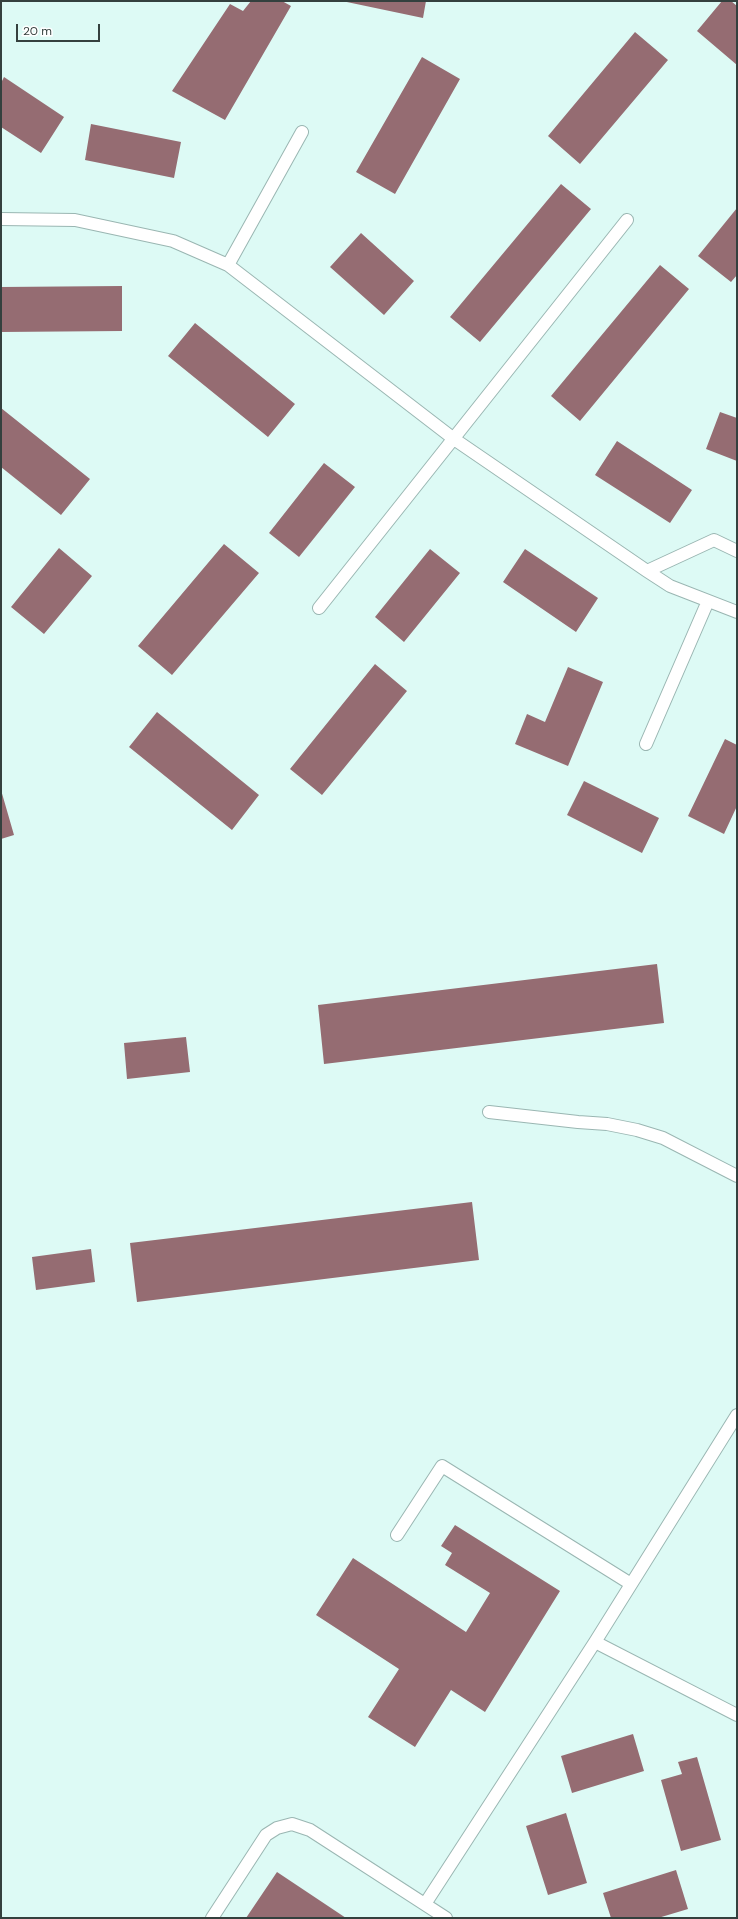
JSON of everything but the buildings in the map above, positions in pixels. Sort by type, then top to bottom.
[{"type":"lane","points":[[228,265],[302,132]]},
{"type":"lane","points":[[1,220],[75,220],[173,241],[228,265],[454,439],[647,571],[670,586],[737,612]]},
{"type":"lane","points":[[319,608],[627,220]]},
{"type":"lane","points":[[647,571],[714,540],[737,551]]},
{"type":"lane","points":[[646,744],[708,601]]},
{"type":"lane","points":[[489,1112],[608,1124],[637,1130],[663,1138],[737,1176]]},
{"type":"lane","points":[[425,1904],[595,1642],[737,1415]]},
{"type":"lane","points":[[396,1535],[442,1466],[631,1584]]},
{"type":"lane","points":[[595,1642],[737,1715]]},
{"type":"lane","points":[[212,1918],[266,1835],[277,1828],[292,1824],[310,1830],[446,1918]]}]
